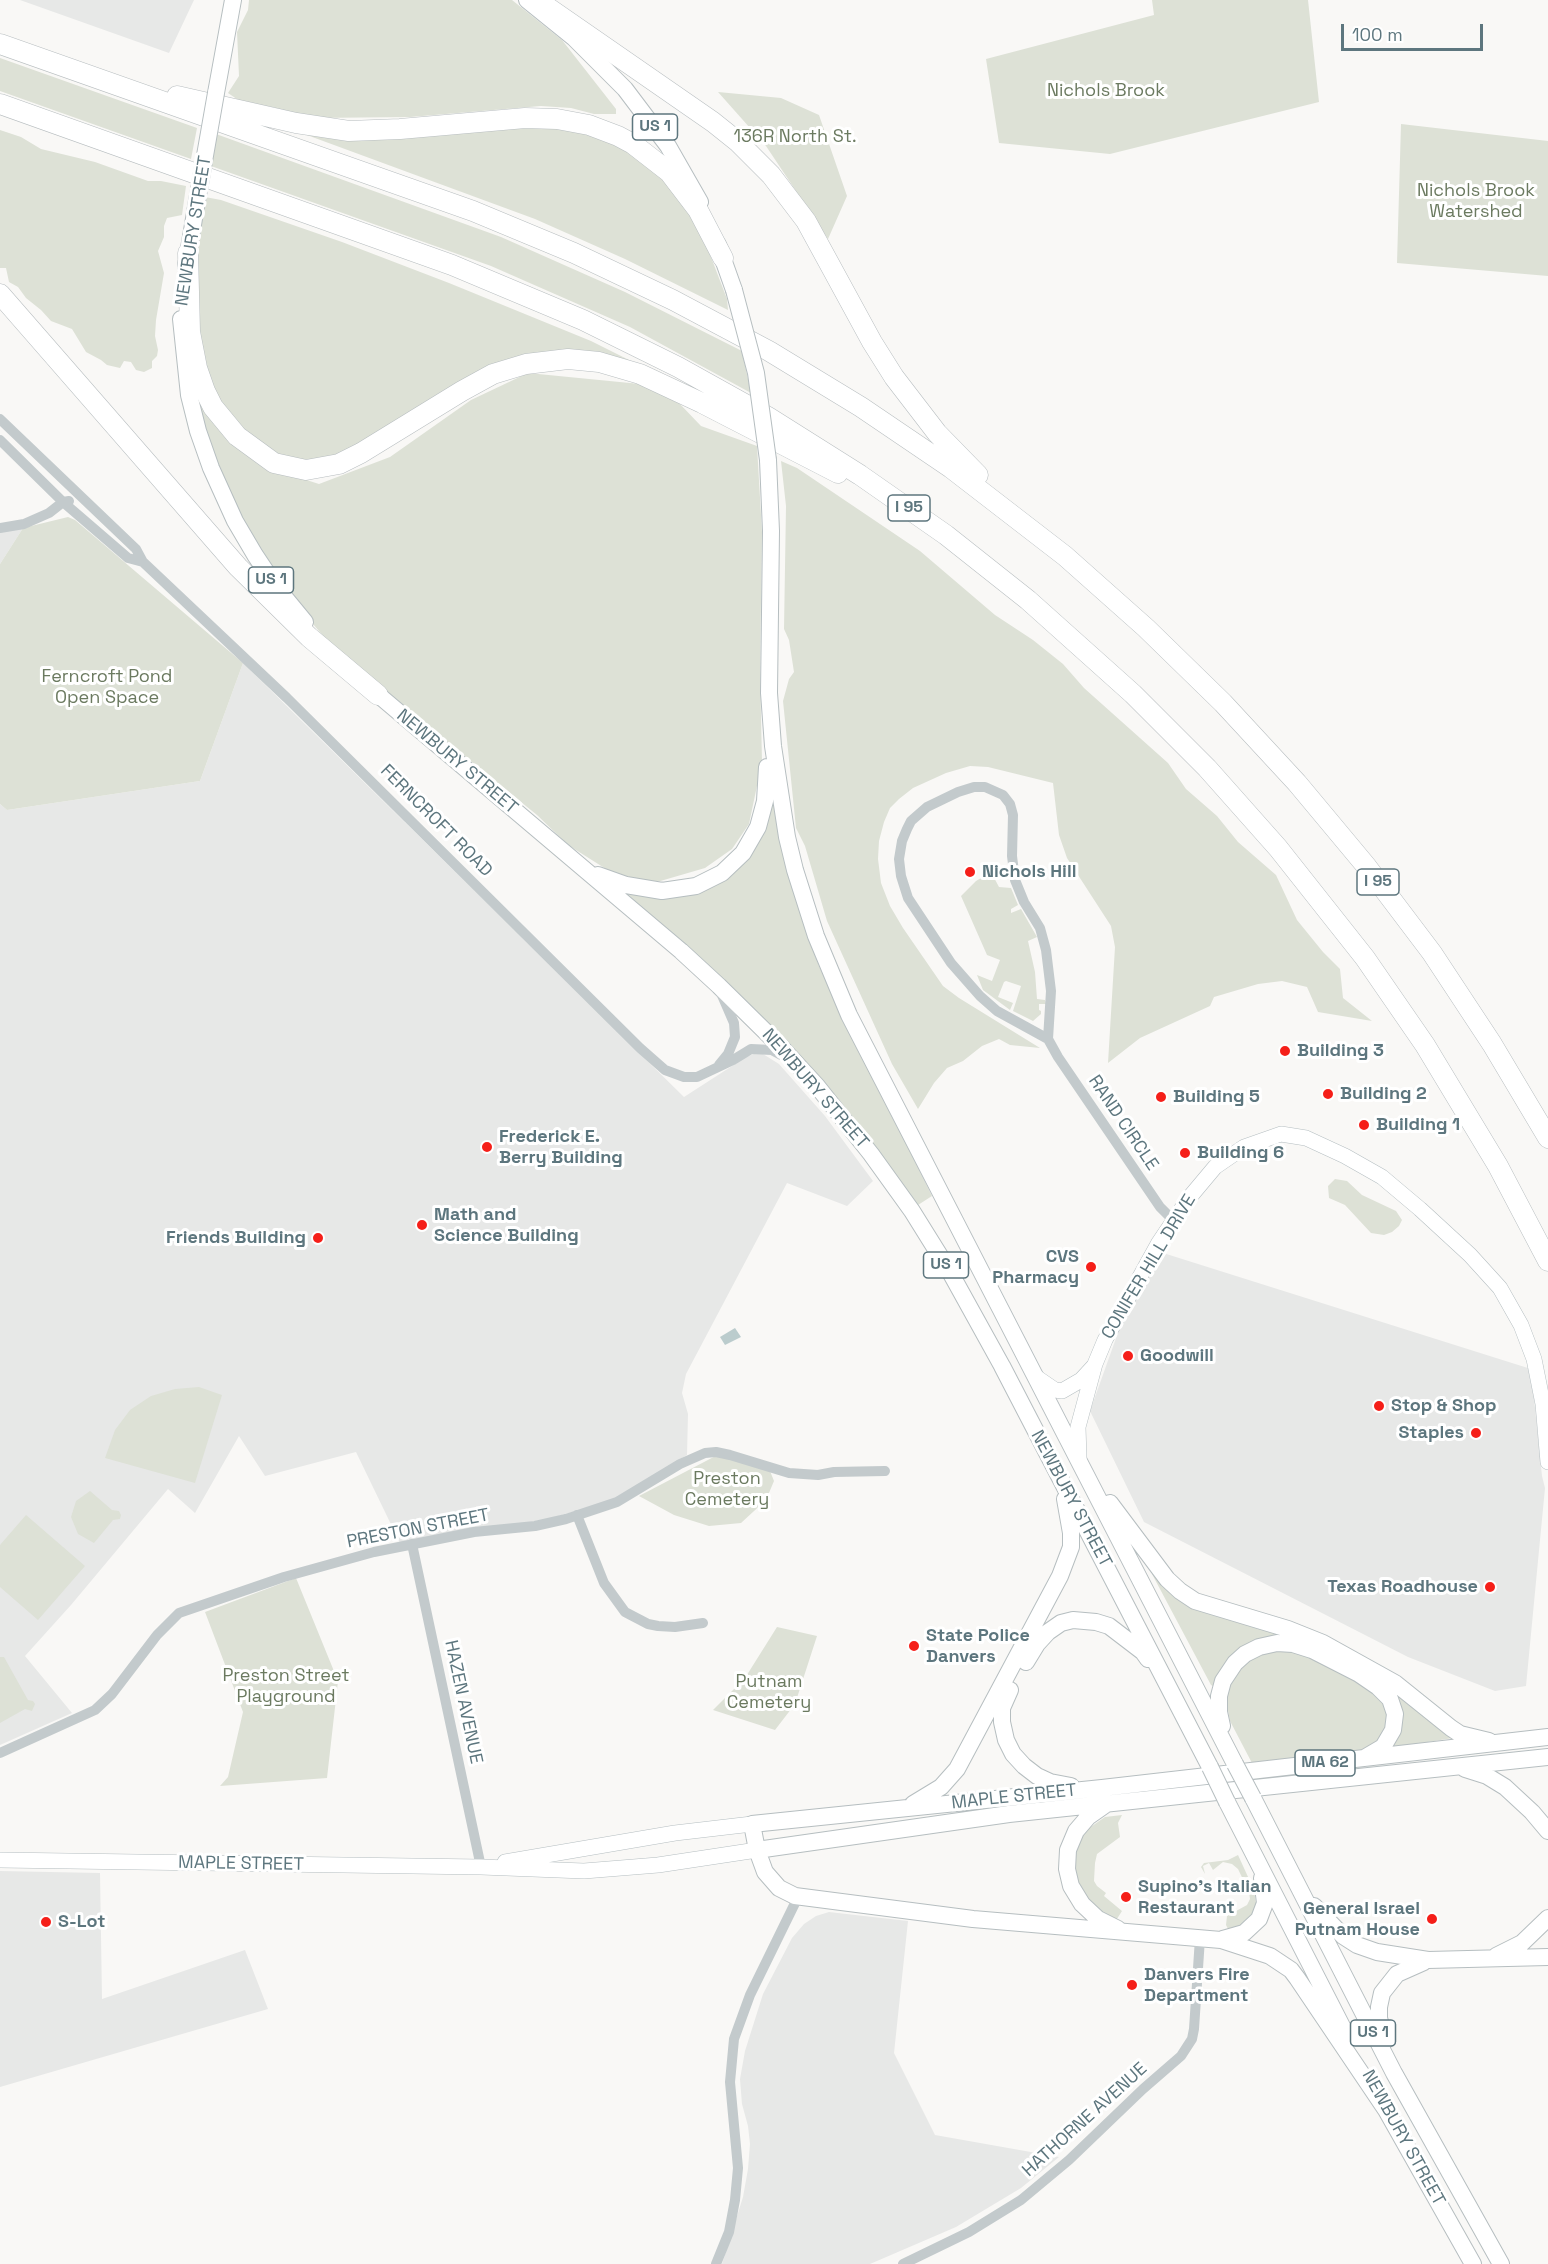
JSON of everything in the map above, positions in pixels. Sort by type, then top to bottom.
[{"type":"highway","points":[[537,0],[713,122],[761,163],[802,215],[876,348],[927,422],[966,464],[1093,580]]},
{"type":"highway","name":"I 95","points":[[0,44],[473,211],[574,253],[681,304],[788,362],[892,427],[1008,511],[1093,580],[1172,653],[1242,723],[1297,783],[1396,905],[1452,983],[1497,1052],[1548,1138]]},
{"type":"highway","points":[[106,81],[330,129],[400,129],[541,118],[589,125],[633,144],[669,172],[698,210],[723,258]]},
{"type":"highway","name":"I 95","points":[[0,104],[452,265],[573,315],[678,367],[768,417],[831,455],[918,514],[1028,600],[1107,670],[1207,768],[1278,848],[1365,958],[1425,1046],[1498,1166],[1548,1261]]},
{"type":"highway","points":[[188,253],[190,332],[196,368],[205,391],[213,407],[237,436],[274,463],[306,470],[328,467],[351,459],[462,390],[493,374],[540,362],[583,360],[612,365],[654,380],[918,514]]},
{"type":"highway","points":[[0,294],[238,567],[309,637],[378,695]]},
{"type":"main road","name":"NEWBURY STREET","points":[[527,0],[588,50],[625,88],[648,117],[668,146],[694,192],[723,258],[734,290],[756,373],[768,460],[771,522],[769,693],[775,764],[795,870],[822,951],[849,1015],[1394,2073],[1501,2264]]},
{"type":"main road","name":"NEWBURY STREET","points":[[233,1],[196,201],[181,318],[186,375],[198,431],[219,486],[244,538],[277,588],[314,633],[378,695],[719,986],[798,1065],[872,1154],[932,1241],[996,1356],[1386,2110],[1473,2264]]},
{"type":"main road","points":[[562,851],[604,878],[640,888],[662,891],[685,889],[722,873],[743,853],[755,834],[762,814],[766,788],[769,693]]},
{"type":"main road","name":"CONIFER HILL DRIVE","points":[[1080,1464],[1078,1426],[1095,1364],[1118,1316],[1158,1244],[1175,1222],[1189,1198],[1215,1167],[1244,1147],[1281,1134],[1306,1138],[1382,1177],[1470,1256],[1500,1288],[1521,1325],[1534,1359],[1543,1404],[1548,1462]]},
{"type":"main road","name":"CONIFER HILL DRIVE","points":[[1036,1377],[1055,1390],[1062,1391],[1081,1380],[1095,1364]]},
{"type":"main road","points":[[1080,1464],[1156,1566],[1180,1592],[1195,1601],[1288,1629],[1346,1654],[1395,1683],[1460,1734],[1482,1740],[1514,1742]]},
{"type":"main road","points":[[896,1810],[932,1794],[957,1769],[1060,1576],[1071,1547],[1071,1533],[1060,1478]]},
{"type":"main road","points":[[1130,1933],[1102,1922],[1084,1907],[1072,1890],[1067,1872],[1067,1853],[1074,1834],[1105,1795],[1059,1784],[1037,1776],[1024,1766],[1013,1754],[1006,1740],[1002,1708],[1037,1644],[1048,1632],[1061,1623],[1085,1620],[1110,1626],[1143,1652],[1168,1688]]},
{"type":"main road","points":[[1224,1742],[1218,1701],[1221,1686],[1231,1668],[1245,1654],[1259,1647],[1277,1643],[1293,1644],[1312,1650],[1359,1674],[1378,1687],[1390,1699],[1395,1718],[1392,1735],[1380,1750],[1358,1760]]},
{"type":"main road","name":"MAPLE STREET","points":[[0,1860],[550,1870],[614,1869],[975,1818],[1105,1795],[1358,1760],[1548,1737]]},
{"type":"main road","name":"MAPLE STREET","points":[[481,1867],[675,1833],[752,1824],[896,1810],[1450,1768],[1548,1757]]},
{"type":"main road","points":[[1450,1768],[1465,1769],[1496,1781],[1532,1812],[1548,1831]]},
{"type":"main road","points":[[752,1824],[762,1867],[770,1880],[783,1891],[798,1897],[949,1917],[1221,1940],[1261,1952],[1291,1970],[1386,2110]]},
{"type":"main road","points":[[1221,1940],[1244,1932],[1252,1926],[1263,1911],[1264,1890],[1255,1857]]},
{"type":"main road","points":[[1297,1884],[1334,1927],[1357,1945],[1377,1952],[1428,1960],[1548,1957]]},
{"type":"main road","points":[[1488,1958],[1522,1943],[1548,1918]]},
{"type":"main road","points":[[1394,2073],[1379,2018],[1382,1993],[1397,1974],[1428,1960]]},
{"type":"street","name":"FERNCROFT ROAD","points":[[0,419],[136,549],[143,562],[287,698],[656,1063],[665,1070],[684,1077],[697,1077],[751,1049],[759,1048],[772,1050],[798,1065]]},
{"type":"street","name":"FERNCROFT ROAD","points":[[0,441],[63,501],[129,558],[143,562]]},
{"type":"street","points":[[0,528],[24,524],[39,518],[63,501],[84,501]]},
{"type":"street","points":[[974,787],[985,787],[1003,795],[1010,804],[1013,815],[1012,856],[1015,880],[1024,902],[1040,928],[1046,950],[1051,991],[1048,1039],[997,1011],[980,996],[939,945],[904,889],[899,859],[902,841],[911,821],[927,807],[958,792],[974,787]]},
{"type":"street","points":[[714,1070],[728,1054],[735,1037],[734,1023],[719,986]]},
{"type":"street","name":"RAND CIRCLE","points":[[1048,1039],[1160,1207],[1175,1222]]},
{"type":"street","name":"PRESTON STREET","points":[[0,1753],[95,1710],[112,1694],[157,1635],[179,1613],[284,1577],[374,1552],[474,1532],[535,1526],[577,1515],[616,1502],[680,1464],[705,1453],[716,1452],[730,1455],[789,1473],[818,1475],[834,1472],[885,1471]]},
{"type":"street","points":[[577,1515],[604,1583],[625,1612],[648,1624],[658,1626],[675,1627],[703,1623]]},
{"type":"street","name":"HAZEN AVENUE","points":[[412,1544],[481,1867]]},
{"type":"street","points":[[716,2264],[729,2232],[738,2168],[730,2082],[734,2039],[750,1995],[798,1897]]},
{"type":"street","name":"HATHORNE AVENUE","points":[[903,2264],[969,2232],[1021,2200],[1069,2160],[1181,2056],[1192,2039],[1194,2029],[1200,1938]]},
{"type":"shaded area","points":[[20,0],[194,0],[169,53]]},
{"type":"shaded area","points":[[23,528],[0,564],[0,532]]},
{"type":"shaded area","points":[[243,663],[684,1097],[746,1057],[763,1054],[779,1064],[825,1116],[873,1181],[847,1206],[787,1183],[686,1374],[682,1393],[688,1414],[687,1455],[610,1501],[548,1519],[400,1543],[356,1452],[265,1476],[239,1436],[195,1513],[168,1489],[25,1656],[72,1713],[0,1745],[0,804],[7,810],[200,781]]},
{"type":"shaded area","points":[[1160,1252],[1531,1369],[1545,1488],[1526,1686],[1495,1691],[1408,1657],[1144,1522],[1090,1411],[1125,1313]]},
{"type":"shaded area","points":[[735,1328],[741,1337],[725,1345],[720,1337]]},
{"type":"shaded area","points":[[0,1871],[100,1873],[102,1999],[245,1950],[268,2009],[0,2087]]},
{"type":"shaded area","points":[[829,1912],[908,1921],[894,2053],[935,2135],[1059,2157],[1021,2188],[956,2227],[870,2264],[722,2264],[743,2197],[748,2169],[750,2144],[742,2104],[740,2079],[745,2051],[763,1994],[792,1938],[804,1924],[816,1916]]},
{"type":"green space","points":[[249,0],[512,0],[562,40],[616,109],[616,114],[594,114],[571,108],[541,106],[410,117],[313,118],[272,107],[244,104],[228,93],[239,76],[237,32],[248,10]]},
{"type":"green space","name":"Nichols Brook","points":[[1152,0],[1308,0],[1319,102],[1110,154],[999,143],[986,59],[1154,15]]},
{"type":"green space","points":[[0,58],[197,128],[191,159],[0,91]]},
{"type":"green space","name":"136R North St.","points":[[718,92],[781,98],[819,115],[847,196],[828,239],[766,146]]},
{"type":"green space","points":[[533,124],[596,133],[652,165],[698,223],[727,299],[728,310],[625,259],[535,219],[296,131]]},
{"type":"green space","name":"Nichols Brook Watershed","points":[[1401,124],[1548,141],[1548,276],[1397,263]]},
{"type":"green space","points":[[0,130],[21,137],[41,149],[95,162],[148,181],[186,186],[182,215],[167,218],[164,237],[158,251],[164,273],[156,320],[155,336],[158,350],[157,356],[152,361],[152,368],[144,372],[136,370],[131,362],[124,361],[120,368],[107,365],[86,352],[72,329],[51,321],[26,298],[18,287],[9,282],[6,268],[0,268]]},
{"type":"green space","points":[[216,134],[501,237],[625,292],[742,351],[751,393],[630,327],[491,266],[211,166]]},
{"type":"green space","points":[[205,197],[221,200],[342,242],[449,283],[591,341],[645,368],[555,353],[342,458],[298,464],[252,445],[207,385],[193,289],[196,244]]},
{"type":"green space","points":[[528,373],[640,384],[679,403],[701,426],[757,446],[762,532],[760,671],[762,762],[749,824],[732,849],[705,868],[657,882],[614,874],[568,845],[537,815],[387,693],[324,637],[285,591],[258,552],[210,450],[196,387],[294,476],[319,484],[390,457],[471,400]]},
{"type":"green space","points":[[781,461],[797,468],[920,551],[995,615],[1033,640],[1063,664],[1084,688],[1168,763],[1186,789],[1217,816],[1238,842],[1276,875],[1297,920],[1340,969],[1343,998],[1372,1021],[1318,1012],[1307,987],[1282,981],[1258,984],[1214,997],[1210,1006],[1140,1038],[1108,1063],[1115,947],[1111,926],[1067,858],[1059,835],[1053,783],[988,767],[970,766],[946,773],[913,788],[890,808],[879,841],[878,859],[881,883],[890,906],[903,928],[943,986],[1040,1048],[1010,1045],[999,1039],[982,1046],[963,1061],[947,1068],[934,1083],[918,1109],[892,1064],[827,921],[805,846],[796,828],[783,701],[789,679],[794,672],[789,640],[784,629],[786,506]]},
{"type":"green space","name":"Ferncroft Pond Open Space","points":[[68,517],[75,520],[243,663],[200,781],[7,810],[0,804],[0,564],[23,528]]},
{"type":"green space","points":[[772,797],[782,848],[804,925],[819,966],[932,1196],[918,1205],[903,1185],[628,896],[629,894],[649,897],[718,880]]},
{"type":"green space","points":[[991,872],[999,887],[1011,888],[1018,905],[1011,909],[1011,913],[1021,909],[1037,937],[1028,941],[1035,972],[1037,999],[1045,1000],[1046,1004],[1039,1004],[1041,1014],[1033,1021],[1013,1011],[1021,986],[1004,982],[998,997],[1013,1003],[1010,1010],[983,990],[977,975],[992,981],[1000,960],[987,955],[961,896],[976,881]]},
{"type":"green space","points":[[1335,1179],[1347,1181],[1362,1195],[1396,1211],[1402,1220],[1399,1226],[1384,1235],[1371,1233],[1345,1205],[1329,1198],[1328,1186]]},
{"type":"green space","points":[[199,1387],[222,1395],[195,1483],[105,1458],[115,1430],[130,1410],[151,1396],[175,1389]]},
{"type":"green space","name":"Preston Cemetery","points":[[727,1450],[770,1471],[774,1481],[766,1500],[741,1523],[709,1526],[674,1515],[639,1496]]},
{"type":"green space","points":[[90,1491],[112,1510],[119,1511],[121,1515],[120,1519],[113,1520],[94,1543],[78,1534],[71,1517],[76,1501]]},
{"type":"green space","points":[[26,1515],[85,1566],[38,1620],[0,1587],[0,1545]]},
{"type":"green space","points":[[1154,1572],[1158,1577],[1291,1635],[1276,1638],[1213,1686],[1152,1574]]},
{"type":"green space","name":"Preston Street Playground","points":[[296,1578],[338,1681],[327,1778],[220,1786],[228,1777],[243,1712],[205,1612]]},
{"type":"green space","name":"Putnam Cemetery","points":[[777,1627],[817,1636],[795,1704],[775,1730],[713,1710],[745,1678]]},
{"type":"green space","points":[[1268,1649],[1306,1653],[1382,1696],[1390,1721],[1372,1750],[1253,1765],[1230,1721],[1227,1705],[1229,1680],[1237,1668]]},
{"type":"green space","points":[[0,1657],[4,1657],[28,1700],[35,1704],[32,1711],[25,1709],[0,1723]]},
{"type":"green space","points":[[1393,1688],[1453,1738],[1390,1748]]},
{"type":"green space","points":[[1122,1815],[1118,1823],[1120,1837],[1097,1854],[1095,1863],[1094,1881],[1106,1893],[1104,1896],[1122,1911],[1115,1922],[1088,1906],[1071,1867],[1082,1833],[1105,1817]]},
{"type":"green space","points":[[1238,1855],[1254,1890],[1256,1903],[1254,1912],[1244,1924],[1228,1929],[1227,1916],[1247,1905],[1250,1899],[1249,1892],[1238,1869],[1232,1864],[1223,1862],[1213,1870],[1209,1863],[1203,1866],[1205,1874],[1201,1867],[1204,1863],[1228,1860]]},
{"type":"place","name":"Nichols Hill","points":[[970,872]]},
{"type":"place","name":"Building 3","points":[[1285,1051]]},
{"type":"place","name":"Building 2","points":[[1328,1094]]},
{"type":"place","name":"Building 5","points":[[1161,1097]]},
{"type":"place","name":"Building 1","points":[[1364,1125]]},
{"type":"place","name":"Frederick E. Berry Building","points":[[487,1147]]},
{"type":"place","name":"Building 6","points":[[1185,1153]]},
{"type":"place","name":"Math and Science Building","points":[[422,1225]]},
{"type":"place","name":"Friends Building","points":[[318,1238]]},
{"type":"place","name":"CVS Pharmacy","points":[[1091,1267]]},
{"type":"place","name":"Goodwill","points":[[1128,1356]]},
{"type":"place","name":"Stop & Shop","points":[[1379,1406]]},
{"type":"place","name":"Staples","points":[[1476,1433]]},
{"type":"place","name":"Texas Roadhouse","points":[[1490,1587]]},
{"type":"place","name":"State Police Danvers","points":[[914,1646]]},
{"type":"place","name":"Supino's Italian Restaurant","points":[[1126,1897]]},
{"type":"place","name":"General Israel Putnam House","points":[[1432,1919]]},
{"type":"place","name":"S-Lot","points":[[46,1922]]},
{"type":"place","name":"Danvers Fire Department","points":[[1132,1985]]}]
